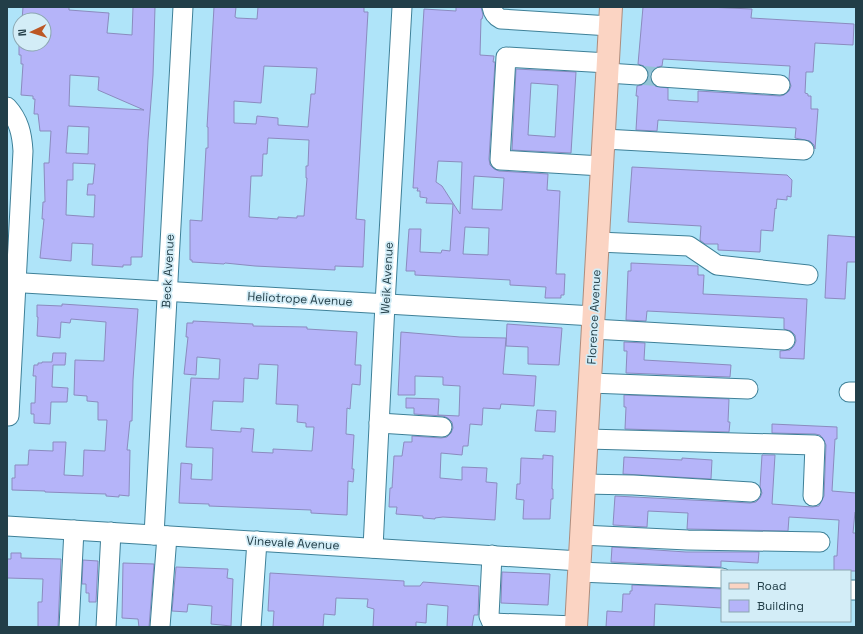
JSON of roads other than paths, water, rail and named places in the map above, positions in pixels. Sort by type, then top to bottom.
[{"type":"main road","name":"Florence Avenue","points":[[576,626],[611,17]]},
{"type":"street","name":"Beck Avenue","points":[[160,627],[160,535],[167,291],[183,7]]},
{"type":"street","name":"Weik Avenue","points":[[373,548],[402,7]]},
{"type":"street","points":[[492,7],[496,17],[501,19],[611,17]]},
{"type":"street","points":[[602,166],[500,160],[506,57],[608,68],[638,75]]},
{"type":"street","points":[[661,77],[780,85]]},
{"type":"street","points":[[7,107],[18,122],[22,137],[23,151],[12,282],[9,416]]},
{"type":"street","points":[[604,139],[804,150]]},
{"type":"street","points":[[598,242],[689,246],[717,265],[808,275]]},
{"type":"street","name":"Heliotrope Avenue","points":[[12,282],[385,304],[785,340]]},
{"type":"street","points":[[590,383],[748,389]]},
{"type":"street","points":[[379,424],[442,427]]},
{"type":"street","points":[[587,439],[815,444],[813,496]]},
{"type":"street","points":[[584,484],[633,485],[751,492]]},
{"type":"street","name":"Vinevale Avenue","points":[[7,526],[492,555],[579,567],[721,578]]},
{"type":"street","points":[[69,627],[74,530]]},
{"type":"street","points":[[106,627],[111,532]]},
{"type":"street","points":[[581,535],[688,540],[820,542]]},
{"type":"street","points":[[251,627],[258,541]]},
{"type":"street","points":[[492,555],[489,616],[493,625],[576,626]]},
{"type":"tunnel","points":[[638,75],[661,77]]}]
